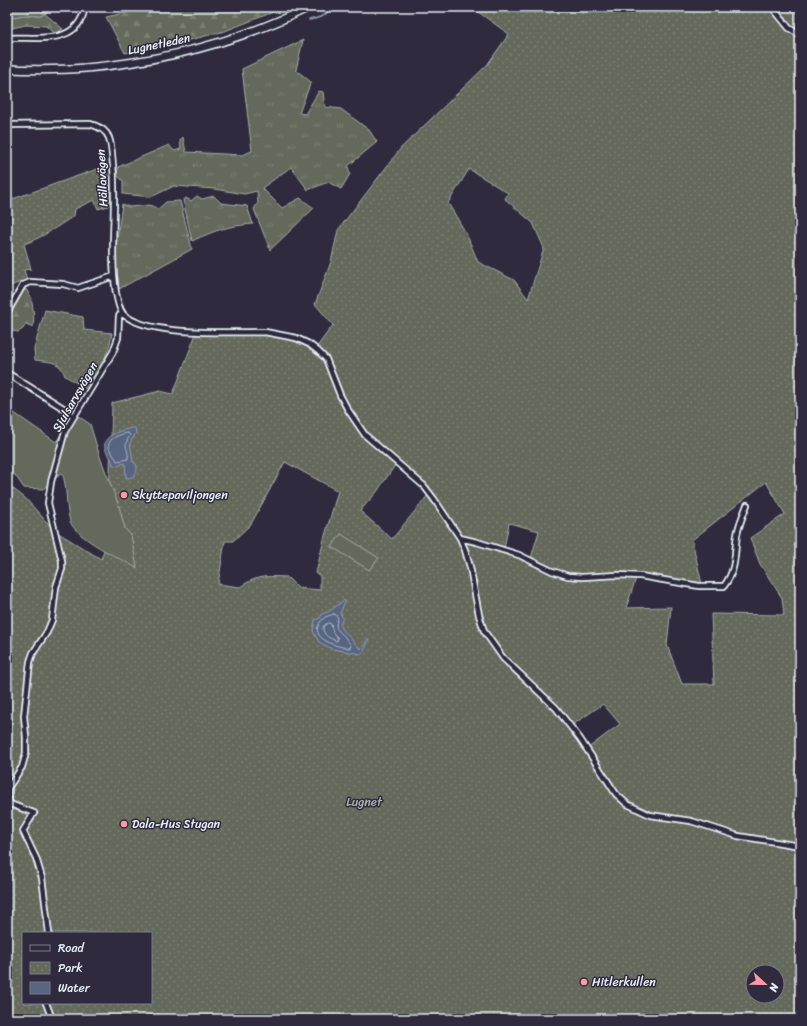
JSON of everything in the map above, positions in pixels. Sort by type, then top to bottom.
[{"type":"highway","name":"Lugnetleden","points":[[7,69],[86,68],[133,62],[183,52],[227,40],[264,27],[309,7]]},
{"type":"street","points":[[7,38],[55,37],[64,35],[78,24],[82,18],[84,7]]},
{"type":"street","points":[[772,7],[789,28],[800,35]]},
{"type":"street","name":"Hällavägen","points":[[7,125],[90,124],[99,127],[107,135],[110,142],[114,182],[112,244],[114,276],[122,313]]},
{"type":"street","points":[[7,313],[23,285],[30,282],[64,284],[78,288],[114,276]]},
{"type":"street","points":[[122,313],[128,318],[145,324],[172,330],[277,333],[296,338],[318,350],[326,359],[348,410],[364,435],[424,486],[460,538],[470,567],[475,598],[484,631],[503,658],[556,708],[580,739],[612,788],[627,804],[650,814],[691,821],[738,836],[800,846]]},
{"type":"street","name":"Sjulsarvsvägen","points":[[50,932],[42,878],[34,854],[22,831],[34,813],[10,804],[7,794],[10,784],[22,767],[26,753],[24,716],[30,662],[52,620],[56,587],[62,569],[62,561],[50,516],[48,498],[61,440],[73,416],[113,352],[118,338],[119,316],[122,313]]},
{"type":"street","points":[[7,373],[68,411],[73,416]]},
{"type":"street","points":[[460,538],[519,555],[552,571],[568,576],[640,576],[699,586],[724,586],[729,579],[733,568],[737,534],[747,505]]},
{"type":"street","points":[[46,1004],[52,1019]]},
{"type":"green space","points":[[7,7],[55,7],[41,16],[24,15],[7,18]]},
{"type":"green space","points":[[152,7],[286,7],[225,31],[178,43],[125,53],[106,17]]},
{"type":"green space","name":"Lugnet","points":[[471,7],[800,7],[800,1019],[7,1019],[7,484],[25,498],[55,531],[101,559],[108,538],[112,403],[160,391],[173,394],[197,331],[293,336],[316,348],[333,325],[315,304],[331,262],[338,230],[401,148],[487,65],[509,34]],"holes":[[[469,169],[508,193],[505,199],[533,223],[544,248],[528,299],[514,280],[478,262],[466,233],[448,203]],[[285,462],[338,491],[316,573],[320,576],[320,590],[298,588],[287,577],[273,576],[257,578],[240,587],[218,584],[225,541],[233,541],[251,524]],[[396,464],[412,476],[429,494],[392,539],[360,511],[376,493]],[[766,482],[785,514],[750,538],[760,564],[782,598],[784,615],[711,614],[714,684],[682,684],[667,645],[671,607],[626,608],[636,578],[703,589],[692,540]],[[509,523],[539,531],[531,558],[504,549]],[[603,704],[620,724],[587,749],[571,726]]]},
{"type":"green space","points":[[44,13],[63,29],[54,34],[46,26],[26,25],[7,29],[7,18],[24,14]]},
{"type":"green space","points":[[303,40],[296,70],[311,82],[299,113],[305,114],[319,91],[323,92],[325,107],[341,109],[369,130],[377,142],[348,166],[350,174],[341,189],[328,182],[308,190],[291,167],[262,188],[282,208],[300,198],[314,208],[270,250],[254,209],[258,203],[257,191],[244,194],[215,189],[174,186],[151,197],[123,194],[123,181],[117,175],[118,167],[169,145],[174,151],[181,149],[180,140],[183,137],[186,152],[242,155],[252,151],[242,69]]},
{"type":"green space","points":[[100,168],[107,173],[111,197],[108,206],[98,209],[94,200],[75,209],[74,216],[50,232],[24,244],[31,269],[24,270],[27,280],[7,287],[7,201]]},
{"type":"green space","points":[[197,196],[202,199],[214,196],[221,203],[247,206],[253,224],[222,229],[192,241],[183,200],[186,198],[191,201]]},
{"type":"green space","points":[[180,201],[192,249],[119,289],[115,253],[122,204],[129,207],[150,205],[158,209],[166,202]]},
{"type":"green space","points":[[26,289],[33,308],[33,327],[26,324],[23,329],[18,332],[7,330],[7,318],[19,296]]},
{"type":"green space","points":[[45,310],[83,317],[84,330],[112,333],[106,356],[87,389],[65,376],[57,364],[35,360],[34,349]]},
{"type":"green space","points":[[7,408],[56,442],[75,414],[90,424],[100,457],[119,506],[125,529],[131,535],[137,568],[99,548],[74,528],[68,515],[65,485],[62,473],[43,489],[24,488],[15,475],[7,473]]},
{"type":"green space","points":[[341,534],[379,558],[369,570],[332,547]]},
{"type":"water","points":[[135,428],[136,433],[130,443],[133,462],[136,464],[137,469],[136,474],[130,478],[127,478],[125,464],[123,463],[118,466],[113,465],[106,451],[105,443],[109,436]]},
{"type":"water","points":[[344,600],[345,602],[340,613],[343,618],[340,624],[341,629],[347,633],[355,644],[361,649],[368,639],[369,641],[362,654],[332,649],[319,642],[313,631],[315,620]]},
{"type":"waterway","points":[[309,20],[319,18],[324,15],[330,7]]},
{"type":"place","name":"Skyttepaviljongen","points":[[124,495]]},
{"type":"place","name":"Dala-Hus Stugan","points":[[124,824]]},
{"type":"place","name":"Hitlerkullen","points":[[584,982]]}]
